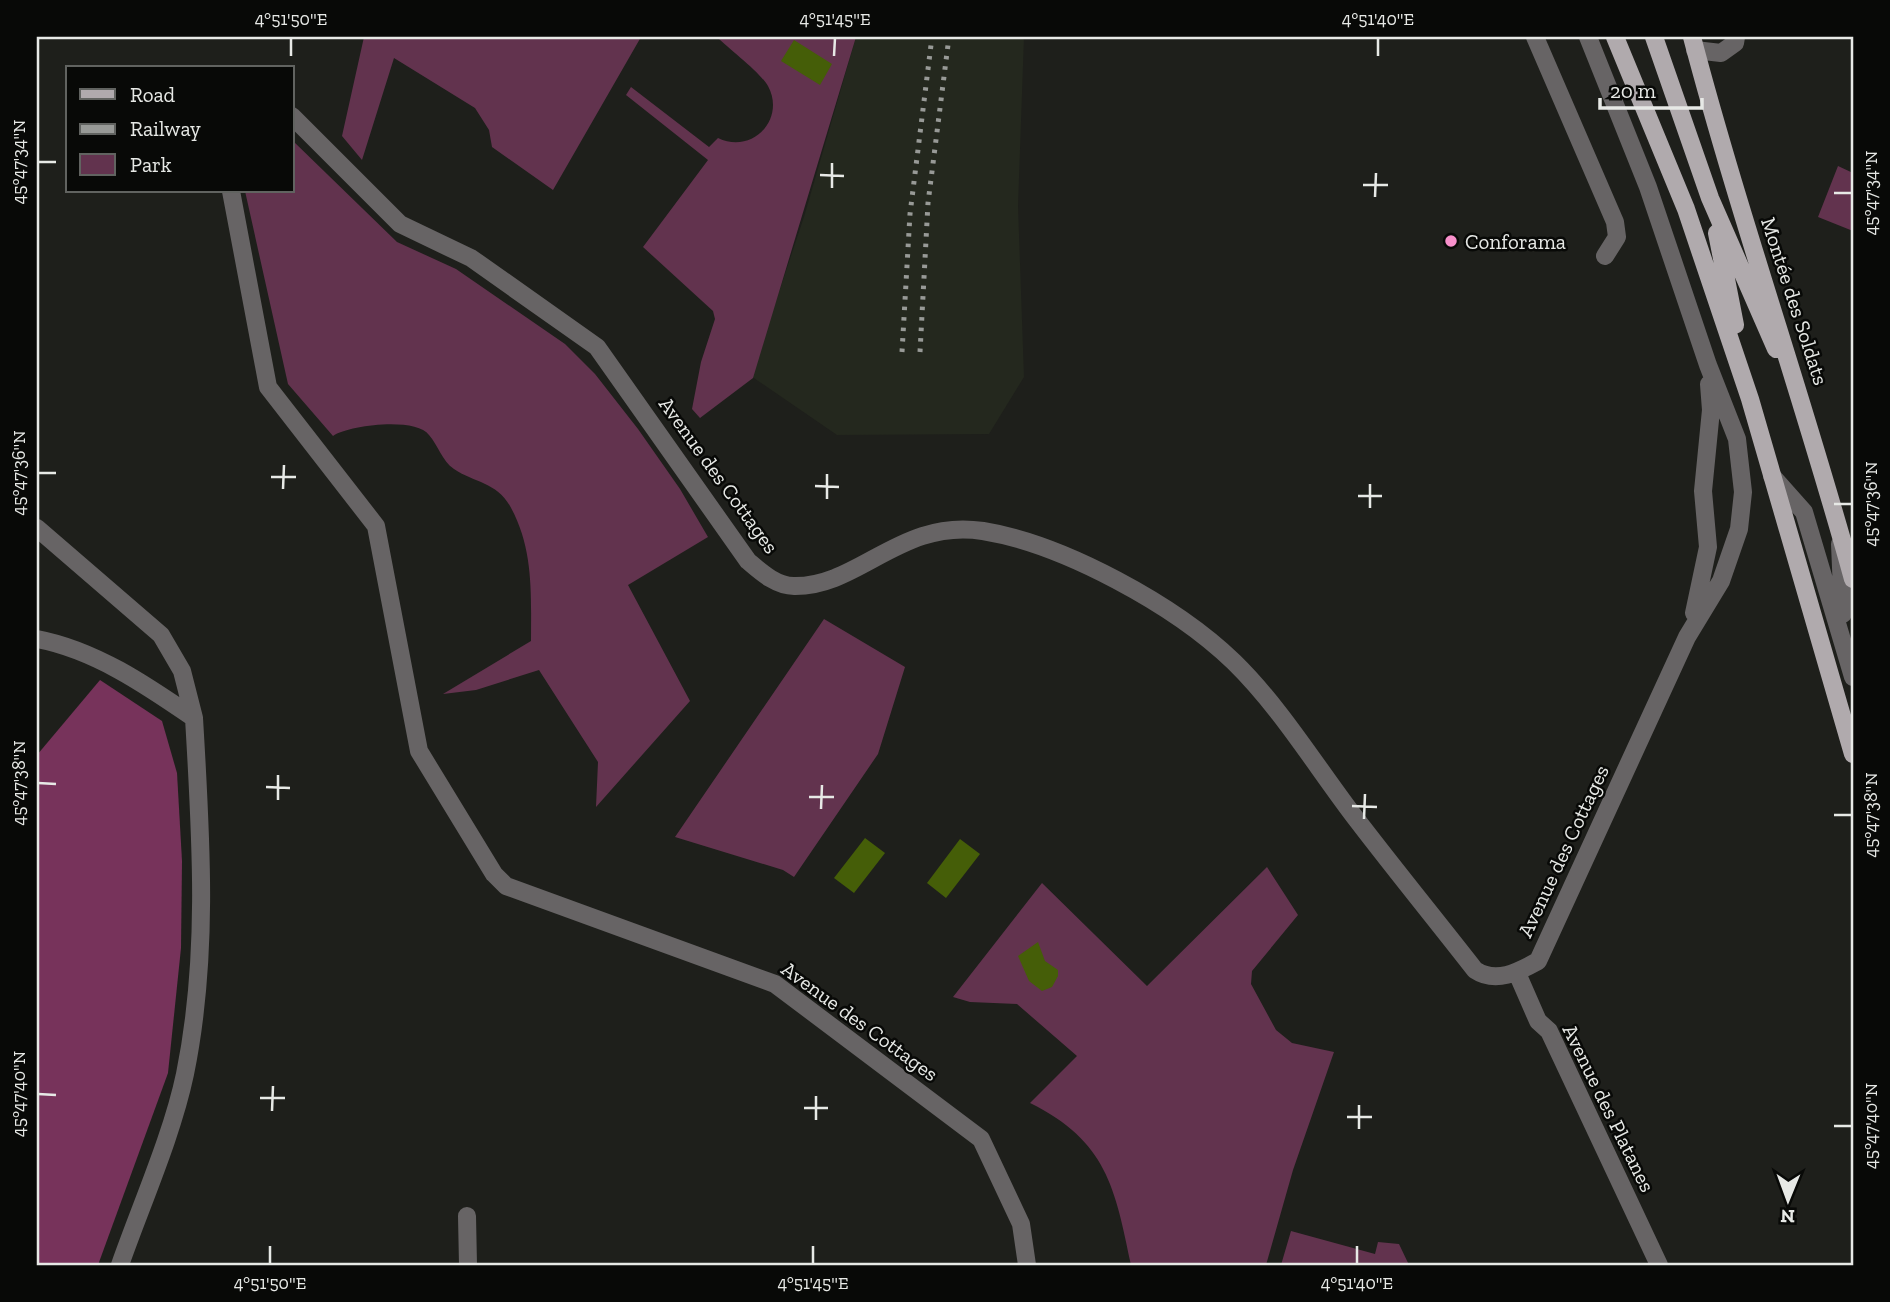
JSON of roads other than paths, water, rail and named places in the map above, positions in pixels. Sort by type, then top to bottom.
[{"type":"main road","points":[[1615,37],[1686,209],[1750,399],[1853,754]]},
{"type":"main road","points":[[1654,37],[1710,198],[1815,439]]},
{"type":"main road","name":"Montée des Soldats","points":[[1694,43],[1815,439],[1853,579]]},
{"type":"main road","points":[[1710,198],[1750,399]]},
{"type":"street","points":[[1535,37],[1615,222],[1617,237],[1605,256]]},
{"type":"street","points":[[1588,37],[1648,187],[1708,365],[1737,439],[1743,492],[1731,557],[1721,581],[1687,636]]},
{"type":"street","points":[[1694,43],[1721,52],[1735,43],[1736,37]]},
{"type":"street","name":"Avenue des Cottages","points":[[294,118],[400,224],[471,258],[597,347],[748,561],[765,576],[791,586],[820,583],[914,537],[945,529],[982,531],[1030,543],[1084,565],[1157,603],[1204,635],[1262,694],[1475,970],[1493,977],[1517,973],[1538,961],[1687,636]]},
{"type":"street","name":"Avenue des Cottages","points":[[230,192],[268,387],[376,526],[419,751],[494,874],[506,886],[775,984],[981,1139],[1021,1224],[1027,1265]]},
{"type":"street","points":[[1687,636],[1708,547],[1703,491],[1711,410],[1708,365]]},
{"type":"street","points":[[1772,476],[1804,512],[1844,638],[1853,677]]},
{"type":"street","points":[[37,528],[161,635],[183,671],[194,718],[202,868],[199,941],[189,1051],[180,1094],[120,1265]]},
{"type":"street","points":[[1839,528],[1844,638]]},
{"type":"street","points":[[37,639],[63,645],[132,676],[194,718]]},
{"type":"street","name":"Avenue des Platanes","points":[[1517,973],[1538,1021],[1549,1031],[1659,1265]]},
{"type":"street","points":[[467,1216],[468,1265]]},
{"type":"railway","points":[[902,352],[910,214],[932,37]]},
{"type":"railway","points":[[920,352],[928,203],[949,37]]},
{"type":"place","name":"Conforama","points":[[1451,241]]}]
